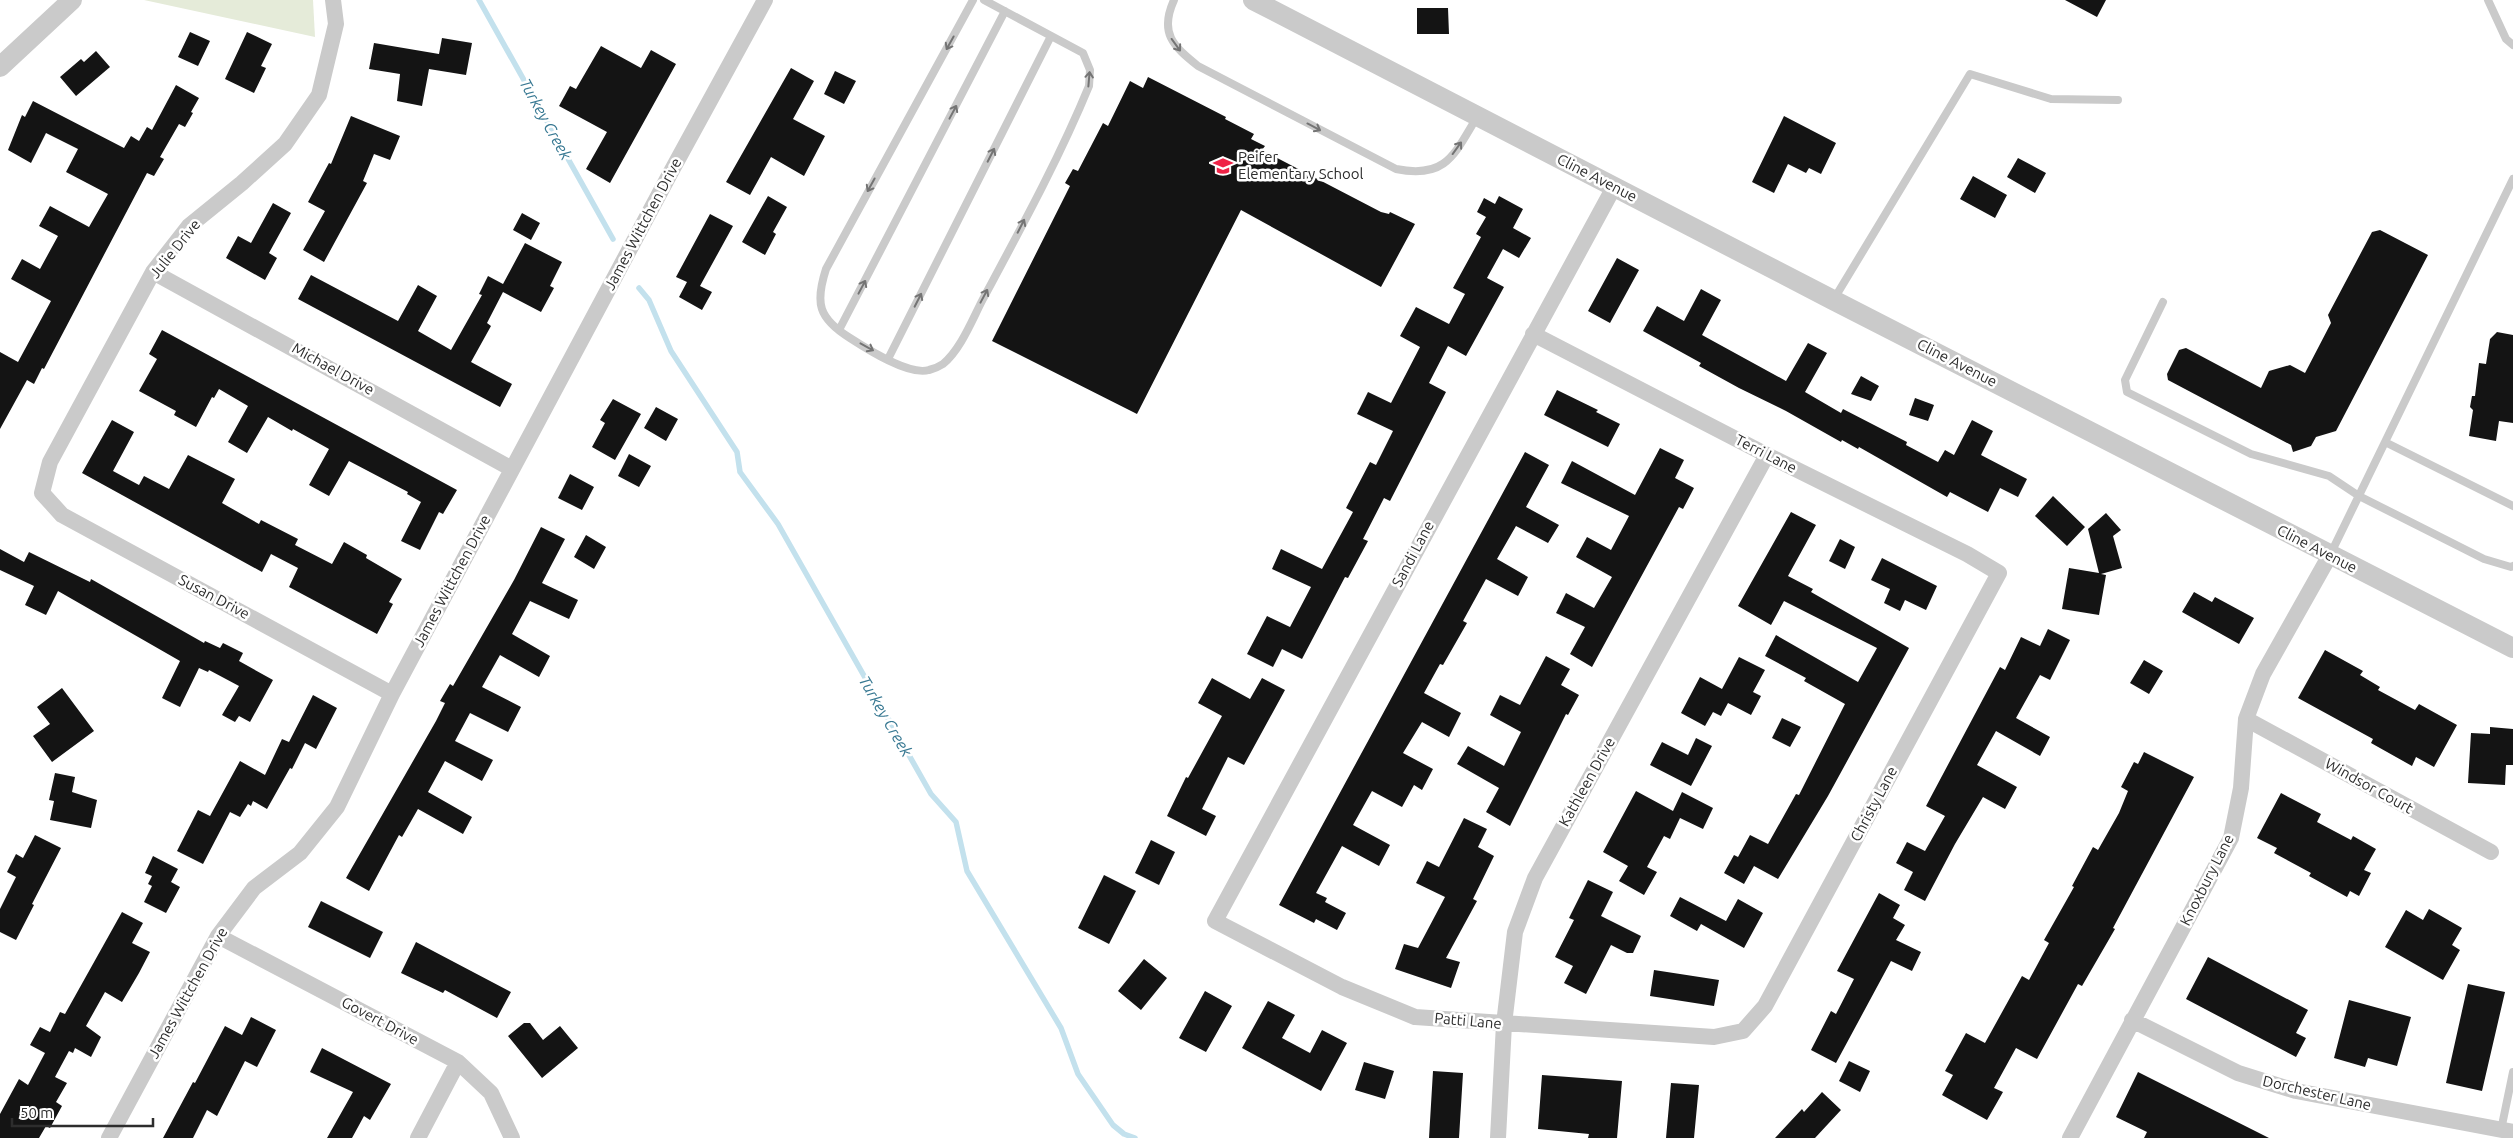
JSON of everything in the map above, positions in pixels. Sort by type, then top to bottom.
[{"type":"street","points":[[0,66],[72,0]]},
{"type":"street","name":"Julie Drive","points":[[42,493],[50,462],[153,272],[189,226],[242,183],[285,144],[319,95],[336,24],[333,0]]},
{"type":"street","name":"James Wittchen Drive","points":[[109,1138],[218,936],[254,888],[300,853],[337,807],[392,694],[766,0]]},
{"type":"street","name":"Cline Avenue","points":[[1253,0],[1832,300],[2513,648]]},
{"type":"street","name":"Sandi Lane","points":[[1215,921],[1614,187]]},
{"type":"street","name":"Michael Drive","points":[[153,272],[512,469]]},
{"type":"street","name":"Terri Lane","points":[[1533,334],[1767,455],[1967,554],[1999,573]]},
{"type":"street","name":"Kathleen Drive","points":[[1498,1138],[1504,1024],[1515,932],[1535,878],[1767,455]]},
{"type":"street","name":"Susan Drive","points":[[42,493],[62,515],[392,694]]},
{"type":"street","name":"Knoxbury Lane","points":[[2070,1138],[2231,838],[2241,788],[2246,719],[2262,674],[2330,555]]},
{"type":"street","name":"Christy Lane","points":[[1743,1031],[1765,1006],[1999,573]]},
{"type":"street","name":"Windsor Court","points":[[2246,719],[2491,852]]},
{"type":"street","name":"Patti Lane","points":[[1215,921],[1342,987],[1415,1017],[1714,1037],[1743,1031]]},
{"type":"street","name":"Govert Drive","points":[[218,936],[458,1062],[491,1093],[512,1138]]},
{"type":"street","name":"Dorchester Lane","points":[[2132,1020],[2238,1073],[2296,1091],[2497,1132]]},
{"type":"street","points":[[418,1138],[458,1062]]},
{"type":"lane","points":[[973,0],[826,269],[820,288],[820,306],[828,322],[888,359],[913,370],[928,370],[943,364],[959,344],[1008,252],[1089,86],[1090,70],[1083,53],[984,0]]},
{"type":"lane","points":[[1174,0],[1167,28],[1172,41],[1181,52],[1198,66],[1396,169],[1414,172],[1432,171],[1446,162],[1459,147],[1477,116]]},
{"type":"lane","points":[[2488,0],[2506,39],[2513,45]]},
{"type":"lane","points":[[839,330],[1006,11]]},
{"type":"lane","points":[[888,359],[1051,36]]},
{"type":"lane","points":[[1832,300],[1970,74],[2050,99],[2118,100]]},
{"type":"lane","points":[[2330,555],[2513,180]]},
{"type":"lane","points":[[2163,302],[2125,380],[2127,392],[2250,454],[2329,476],[2359,496],[2484,559],[2510,567],[2513,566]]},
{"type":"lane","points":[[2385,442],[2513,506]]},
{"type":"lane","points":[[2497,1132],[2513,1072]]},
{"type":"green space","points":[[144,0],[313,0],[315,37]]},
{"type":"building","points":[[2065,0],[2106,0],[2097,17]]},
{"type":"building","points":[[1417,8],[1448,8],[1449,34],[1417,34]]},
{"type":"building","points":[[190,32],[210,41],[198,66],[178,57]]},
{"type":"building","points":[[247,32],[272,44],[261,66],[266,68],[254,93],[225,79]]},
{"type":"building","points":[[442,38],[472,43],[466,75],[429,69],[422,106],[397,101],[400,74],[369,69],[374,43],[439,54]]},
{"type":"building","points":[[601,46],[641,68],[651,50],[676,64],[610,183],[586,169],[607,132],[559,106],[570,86],[576,89]]},
{"type":"building","points":[[96,51],[110,67],[76,96],[60,77],[81,59],[84,62]]},
{"type":"building","points":[[791,68],[814,81],[793,119],[825,136],[804,176],[771,157],[750,195],[726,182]]},
{"type":"building","points":[[835,71],[856,81],[844,104],[824,94]]},
{"type":"building","name":"Peifer Elementary School","points":[[1148,77],[1226,117],[1225,119],[1254,134],[1251,139],[1265,146],[1262,150],[1381,212],[1389,214],[1390,212],[1415,224],[1381,287],[1241,210],[1137,414],[992,341],[1070,186],[1065,183],[1073,169],[1078,171],[1103,123],[1108,126],[1130,81],[1143,88]]},
{"type":"building","points":[[176,85],[199,98],[191,112],[193,113],[185,127],[179,124],[160,157],[164,159],[154,176],[147,173],[44,369],[42,368],[34,384],[27,380],[0,429],[0,352],[18,362],[51,301],[11,279],[22,259],[40,269],[58,236],[39,226],[50,206],[89,227],[108,194],[66,172],[78,149],[46,133],[31,163],[8,150],[22,115],[25,117],[33,101],[124,148],[131,136],[139,141],[147,127],[152,130]]},
{"type":"building","points":[[351,116],[400,136],[390,160],[374,154],[363,181],[367,183],[324,262],[303,250],[325,211],[308,202],[329,163],[331,164]]},
{"type":"building","points":[[1784,116],[1836,143],[1821,174],[1809,168],[1806,173],[1788,164],[1774,193],[1752,182]]},
{"type":"building","points":[[2018,158],[2046,173],[2035,193],[2007,177]]},
{"type":"building","points":[[1973,176],[2007,195],[1995,218],[1960,199]]},
{"type":"building","points":[[768,196],[787,207],[773,232],[776,234],[765,255],[742,242]]},
{"type":"building","points":[[1499,196],[1523,209],[1513,228],[1531,238],[1519,258],[1503,249],[1487,278],[1504,287],[1466,356],[1448,346],[1429,383],[1446,392],[1390,501],[1384,498],[1363,539],[1368,541],[1348,578],[1345,577],[1302,659],[1282,649],[1273,667],[1247,654],[1267,616],[1290,627],[1311,587],[1272,569],[1281,549],[1322,569],[1353,512],[1346,508],[1370,462],[1376,465],[1393,431],[1357,414],[1368,392],[1391,403],[1420,347],[1400,336],[1416,307],[1449,324],[1465,294],[1453,288],[1481,237],[1476,234],[1486,217],[1477,212],[1484,198],[1495,204]]},
{"type":"building","points":[[273,203],[291,213],[269,253],[277,258],[265,280],[226,258],[238,236],[251,243]]},
{"type":"building","points":[[522,213],[540,223],[531,240],[513,230]]},
{"type":"building","points":[[710,214],[733,226],[700,286],[712,292],[702,310],[679,297],[687,282],[676,277]]},
{"type":"building","points":[[2380,230],[2428,255],[2336,431],[2316,437],[2311,446],[2293,452],[2291,445],[2168,380],[2167,374],[2179,350],[2186,348],[2261,388],[2269,371],[2290,365],[2305,373],[2331,323],[2328,315],[2372,232]]},
{"type":"building","points":[[525,243],[562,262],[550,286],[554,288],[541,312],[503,292],[487,323],[491,326],[471,362],[512,384],[500,407],[298,299],[311,275],[398,321],[418,285],[437,296],[418,331],[451,350],[482,295],[479,294],[488,276],[503,284]]},
{"type":"building","points":[[1617,258],[1639,270],[1610,323],[1588,311]]},
{"type":"building","points":[[1701,289],[1721,300],[1702,335],[1786,381],[1808,343],[1827,353],[1805,392],[1841,413],[1843,409],[1907,442],[1906,445],[1938,462],[1945,450],[1954,455],[1972,420],[1993,431],[1981,455],[2027,479],[2018,497],[2000,488],[1988,512],[1950,492],[1947,497],[1859,447],[1858,449],[1842,440],[1841,442],[1786,411],[1739,388],[1699,366],[1701,363],[1643,331],[1657,306],[1684,321]]},
{"type":"building","points":[[162,330],[457,490],[443,514],[439,512],[420,550],[401,541],[421,502],[407,494],[408,492],[349,461],[329,496],[309,485],[329,449],[293,429],[292,431],[268,417],[247,453],[228,442],[248,406],[219,389],[214,398],[212,397],[196,427],[174,415],[176,411],[139,391],[157,359],[149,354]]},
{"type":"building","points":[[2497,332],[2513,335],[2513,423],[2499,421],[2496,441],[2469,436],[2473,410],[2470,407],[2472,396],[2475,396],[2479,363],[2486,364],[2490,339]]},
{"type":"building","points":[[1861,376],[1879,386],[1871,401],[1851,394]]},
{"type":"building","points":[[1557,390],[1598,410],[1596,412],[1620,424],[1608,447],[1544,415]]},
{"type":"building","points":[[1915,398],[1934,405],[1928,421],[1909,415]]},
{"type":"building","points":[[613,399],[641,414],[615,460],[592,447],[605,423],[600,420]]},
{"type":"building","points":[[656,407],[678,419],[666,441],[644,428]]},
{"type":"building","points":[[112,420],[134,432],[113,471],[139,485],[144,476],[169,489],[188,455],[235,479],[222,503],[259,524],[261,520],[298,539],[295,545],[332,564],[344,542],[367,555],[366,558],[402,579],[389,602],[393,604],[377,634],[289,587],[298,568],[271,554],[262,572],[82,473]]},
{"type":"building","points":[[1660,448],[1684,460],[1675,478],[1694,488],[1683,509],[1679,507],[1592,667],[1570,654],[1585,627],[1556,613],[1566,593],[1594,608],[1612,577],[1576,557],[1587,537],[1611,550],[1629,516],[1561,483],[1572,461],[1635,495]]},
{"type":"building","points":[[1525,452],[1549,465],[1526,507],[1559,525],[1548,543],[1516,526],[1497,559],[1528,577],[1518,596],[1486,579],[1463,621],[1467,623],[1443,665],[1440,664],[1424,693],[1461,713],[1449,737],[1422,722],[1403,753],[1433,769],[1422,790],[1414,785],[1402,807],[1372,791],[1353,825],[1390,845],[1379,866],[1342,846],[1316,893],[1327,898],[1325,902],[1346,913],[1337,930],[1316,919],[1314,923],[1279,905]]},
{"type":"building","points":[[629,454],[651,466],[639,487],[618,476]]},
{"type":"building","points":[[570,474],[594,487],[582,510],[558,498]]},
{"type":"building","points":[[2053,496],[2085,527],[2067,546],[2035,516]]},
{"type":"building","points":[[1791,512],[1816,525],[1788,576],[1813,589],[1811,592],[1909,648],[1828,796],[1778,879],[1754,866],[1744,884],[1724,873],[1734,855],[1738,857],[1750,835],[1768,844],[1796,794],[1799,795],[1845,704],[1804,681],[1806,678],[1765,656],[1776,635],[1858,682],[1877,648],[1784,601],[1771,625],[1738,606]]},
{"type":"building","points":[[2106,513],[2121,530],[2113,536],[2122,568],[2101,574],[2106,575],[2099,615],[2062,609],[2069,568],[2099,573],[2088,529]]},
{"type":"building","points":[[541,527],[565,539],[542,583],[578,600],[569,619],[530,601],[512,634],[550,656],[539,677],[500,655],[482,687],[521,707],[508,732],[470,713],[455,741],[493,760],[482,781],[445,761],[428,792],[472,817],[463,834],[418,809],[402,837],[399,835],[369,891],[346,878],[436,721],[445,703],[440,701],[450,684],[453,686],[514,580]]},
{"type":"building","points":[[586,535],[606,547],[594,569],[574,557]]},
{"type":"building","points":[[1840,539],[1855,547],[1845,569],[1829,561]]},
{"type":"building","points":[[0,549],[24,562],[29,552],[90,582],[91,579],[204,643],[205,641],[220,648],[223,643],[243,653],[239,661],[273,680],[250,722],[239,716],[235,722],[222,715],[239,686],[209,670],[208,672],[199,668],[180,707],[162,698],[180,661],[58,591],[46,615],[25,605],[34,586],[0,570]]},
{"type":"building","points":[[1882,558],[1937,586],[1926,610],[1905,600],[1900,611],[1884,603],[1890,589],[1871,580]]},
{"type":"building","points":[[2194,592],[2212,602],[2215,597],[2254,618],[2239,644],[2182,612]]},
{"type":"building","points":[[2048,629],[2070,640],[2050,680],[2040,675],[2016,718],[2050,737],[2040,756],[1996,731],[1977,765],[2017,787],[2005,809],[1983,797],[1955,844],[1925,901],[1904,890],[1913,872],[1896,863],[1907,842],[1925,851],[1945,816],[1926,806],[2000,667],[2005,670],[2021,637],[2040,646]]},
{"type":"building","points":[[2325,650],[2363,671],[2360,675],[2380,687],[2378,690],[2415,710],[2419,704],[2457,725],[2434,767],[2416,757],[2412,766],[2371,743],[2373,739],[2298,698]]},
{"type":"building","points":[[1546,656],[1570,669],[1561,685],[1579,695],[1568,715],[1566,714],[1510,826],[1486,812],[1499,788],[1457,764],[1468,746],[1504,766],[1521,732],[1490,715],[1500,695],[1520,705]]},
{"type":"building","points":[[1739,657],[1765,670],[1753,692],[1761,696],[1751,715],[1728,703],[1721,716],[1713,712],[1705,726],[1681,713],[1700,677],[1722,689]]},
{"type":"building","points":[[2144,660],[2163,671],[2149,694],[2130,683]]},
{"type":"building","points":[[1212,678],[1250,699],[1262,678],[1285,690],[1244,765],[1228,757],[1202,809],[1216,816],[1206,836],[1167,816],[1186,777],[1188,778],[1222,716],[1198,703]]},
{"type":"building","points":[[62,688],[94,731],[52,762],[33,736],[50,724],[37,707]]},
{"type":"building","points":[[313,695],[337,708],[316,749],[305,743],[292,769],[290,768],[267,809],[253,801],[251,806],[248,804],[240,817],[230,812],[203,864],[177,851],[198,810],[210,816],[240,761],[265,775],[282,739],[289,742]]},
{"type":"building","points":[[1782,718],[1801,727],[1790,747],[1772,738]]},
{"type":"building","points":[[2490,727],[2513,729],[2513,765],[2506,765],[2505,785],[2468,783],[2471,733],[2490,734]]},
{"type":"building","points":[[1696,738],[1712,746],[1691,786],[1650,765],[1662,742],[1688,755]]},
{"type":"building","points":[[2144,752],[2194,777],[2113,928],[2115,929],[2082,986],[2078,984],[2037,1059],[2016,1048],[1994,1088],[2003,1092],[1987,1120],[1942,1095],[1953,1075],[1945,1071],[1966,1033],[1985,1043],[2022,976],[2029,980],[2049,943],[2044,940],[2074,887],[2072,886],[2093,847],[2098,850],[2119,813],[2128,791],[2121,787],[2134,762],[2138,764]]},
{"type":"building","points":[[55,773],[75,777],[72,792],[97,800],[91,828],[50,820],[54,801],[49,800]]},
{"type":"building","points":[[1636,791],[1673,811],[1682,792],[1713,808],[1703,829],[1680,818],[1670,839],[1664,836],[1647,867],[1657,872],[1644,895],[1619,881],[1628,866],[1603,852]]},
{"type":"building","points":[[2281,793],[2321,814],[2317,822],[2351,840],[2353,836],[2376,849],[2364,870],[2371,873],[2359,896],[2350,891],[2347,897],[2309,876],[2311,873],[2274,853],[2277,848],[2257,838]]},
{"type":"building","points":[[1464,818],[1487,829],[1478,847],[1494,856],[1473,899],[1477,901],[1446,958],[1460,962],[1451,988],[1395,969],[1404,944],[1418,948],[1445,897],[1416,883],[1427,861],[1439,867]]},
{"type":"building","points":[[35,835],[61,848],[16,940],[0,932],[0,909],[16,877],[7,872],[16,854],[23,858]]},
{"type":"building","points":[[1151,840],[1175,852],[1159,885],[1135,873]]},
{"type":"building","points":[[153,856],[178,869],[171,882],[180,887],[166,913],[144,902],[152,886],[148,884],[152,876],[145,873]]},
{"type":"building","points":[[1104,875],[1136,891],[1109,944],[1078,928]]},
{"type":"building","points":[[1588,880],[1613,892],[1601,916],[1641,936],[1633,953],[1627,953],[1611,945],[1586,994],[1564,983],[1573,966],[1555,957],[1574,920],[1569,918]]},
{"type":"building","points":[[1879,893],[1900,905],[1893,918],[1905,925],[1896,940],[1921,952],[1912,971],[1891,961],[1836,1063],[1811,1050],[1831,1011],[1836,1014],[1854,979],[1837,971]]},
{"type":"building","points":[[1680,897],[1726,921],[1738,899],[1763,913],[1744,948],[1701,924],[1697,931],[1670,916]]},
{"type":"building","points":[[321,901],[383,932],[370,958],[308,927]]},
{"type":"building","points":[[2429,909],[2462,928],[2452,945],[2460,950],[2443,980],[2385,947],[2406,910],[2423,920]]},
{"type":"building","points":[[122,912],[143,923],[132,943],[150,952],[139,973],[122,1002],[105,992],[86,1026],[101,1037],[91,1057],[75,1048],[73,1053],[69,1051],[55,1077],[67,1083],[56,1102],[62,1106],[50,1128],[46,1126],[39,1138],[0,1138],[0,1114],[19,1079],[28,1085],[45,1053],[30,1045],[40,1027],[50,1032],[60,1012],[65,1014]]},
{"type":"building","points":[[416,942],[511,992],[497,1018],[445,990],[443,993],[401,973]]},
{"type":"building","points":[[2208,957],[2308,1010],[2296,1033],[2306,1038],[2296,1057],[2186,999]]},
{"type":"building","points":[[1144,959],[1167,978],[1141,1010],[1118,991]]},
{"type":"building","points":[[1654,970],[1719,980],[1714,1006],[1650,996]]},
{"type":"building","points":[[2468,984],[2505,992],[2482,1091],[2446,1083]]},
{"type":"building","points":[[1205,991],[1232,1006],[1206,1052],[1179,1038]]},
{"type":"building","points":[[2349,1000],[2411,1017],[2397,1066],[2368,1058],[2365,1067],[2334,1058]]},
{"type":"building","points":[[1268,1001],[1295,1015],[1282,1038],[1310,1053],[1322,1030],[1347,1043],[1321,1091],[1242,1048]]},
{"type":"building","points":[[251,1017],[276,1030],[257,1067],[245,1061],[217,1116],[207,1110],[193,1138],[163,1138],[225,1026],[242,1035]]},
{"type":"building","points":[[524,1023],[530,1023],[543,1040],[560,1026],[578,1048],[542,1078],[508,1036]]},
{"type":"building","points":[[322,1048],[391,1084],[370,1120],[364,1116],[352,1138],[327,1138],[353,1092],[310,1072]]},
{"type":"building","points":[[1849,1061],[1870,1071],[1860,1092],[1839,1081]]},
{"type":"building","points":[[1364,1062],[1394,1071],[1385,1099],[1355,1090]]},
{"type":"building","points":[[1433,1071],[1463,1073],[1459,1138],[1429,1138]]},
{"type":"building","points":[[2138,1072],[2269,1138],[2144,1138],[2147,1132],[2116,1117]]},
{"type":"building","points":[[1542,1075],[1622,1081],[1617,1138],[1588,1138],[1589,1134],[1538,1129]]},
{"type":"building","points":[[1671,1083],[1699,1085],[1694,1138],[1666,1138]]},
{"type":"building","points":[[1822,1092],[1841,1110],[1815,1138],[1775,1138],[1802,1109],[1804,1112]]},
{"type":"waterway","name":"Turkey Creek","points":[[479,0],[613,239]]},
{"type":"waterway","name":"Turkey Creek","points":[[639,288],[649,300],[671,351],[737,452],[740,472],[778,524],[931,794],[956,822],[967,871],[1061,1028],[1078,1074],[1113,1125],[1124,1134],[1135,1138]]},
{"type":"place","name":"Peifer Elementary School","points":[[1223,166]]}]
